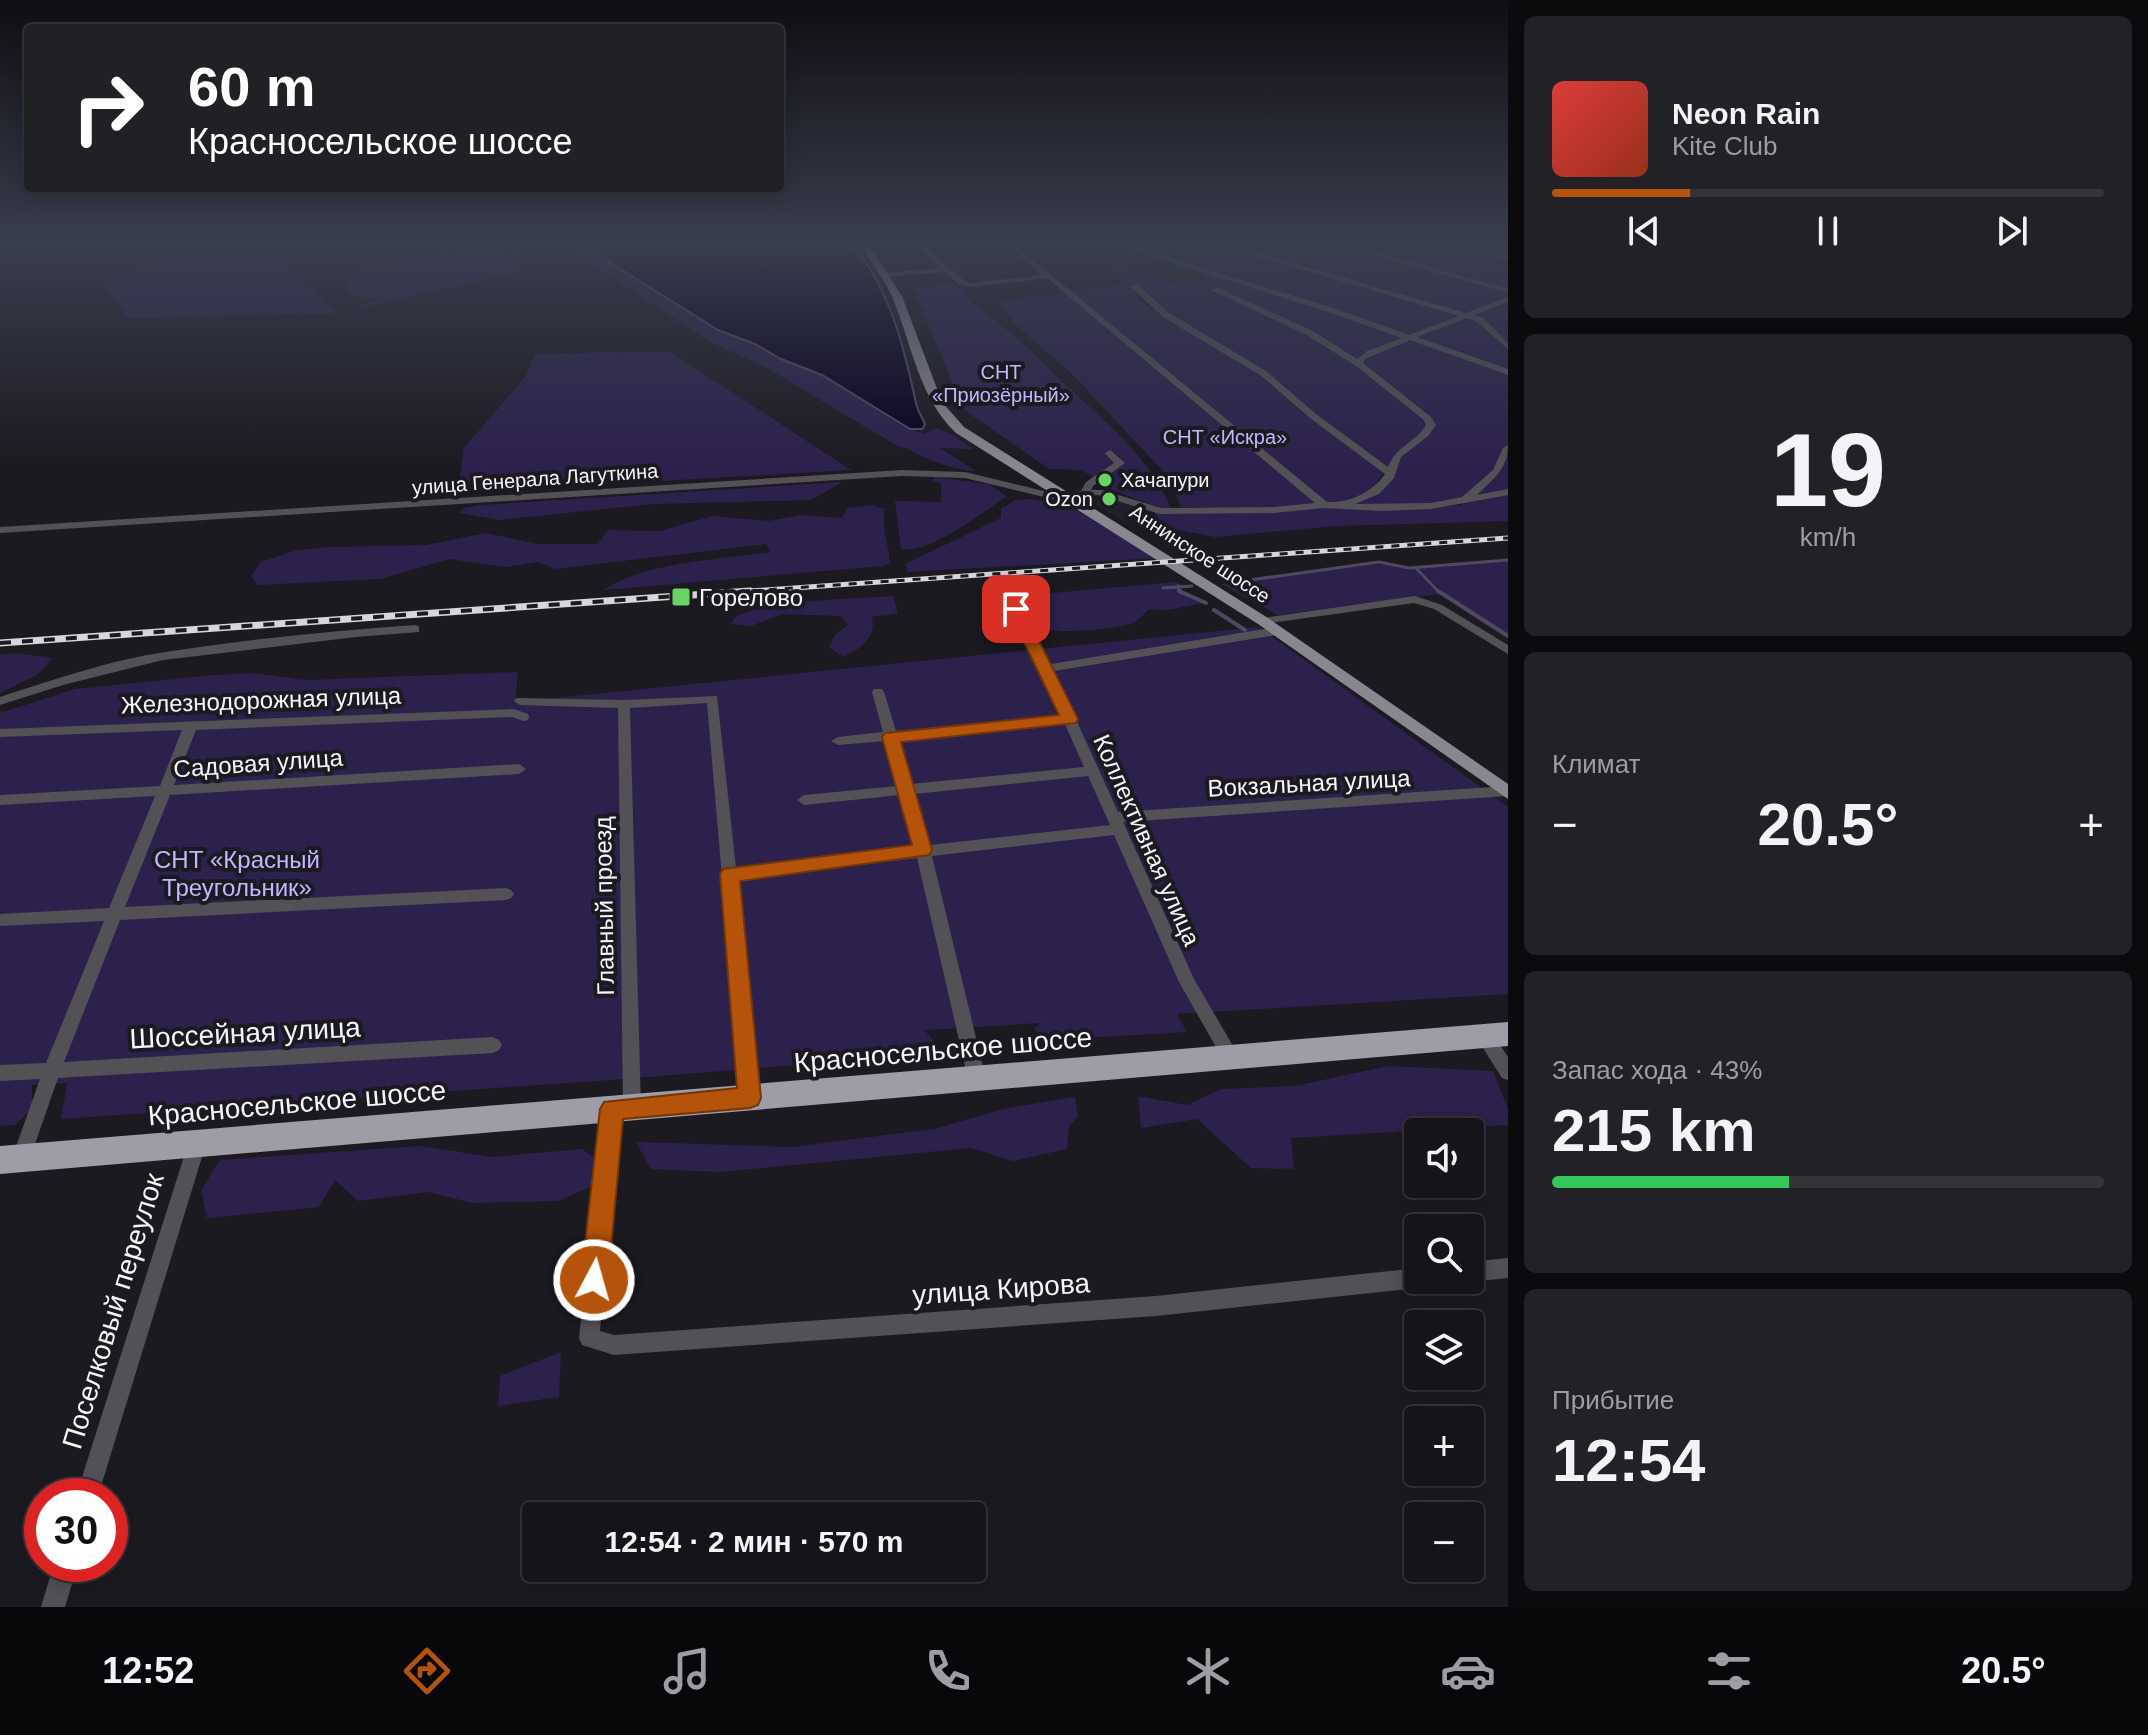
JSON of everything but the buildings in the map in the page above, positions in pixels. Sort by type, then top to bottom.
[{"type":"highway","name":"Красносельское шоссе","points":[[11,1159],[1497,1036]]},
{"type":"main road","name":"Аннинское шоссе","points":[[904,316],[936,402],[960,430],[1270,626],[1507,792]]},
{"type":"street","points":[[1097,316],[1324,505]]},
{"type":"street","points":[[1168,316],[1263,373],[1313,416],[1390,473]]},
{"type":"street","points":[[1272,316],[1310,333],[1359,364],[1428,419],[1431,425],[1425,434],[1397,456],[1390,473],[1375,492],[1344,505]]},
{"type":"street","points":[[1342,316],[1508,372]]},
{"type":"street","points":[[1359,364],[1370,353],[1464,316]]},
{"type":"street","points":[[1469,316],[1486,323],[1508,347]]},
{"type":"street","points":[[1465,500],[1497,471],[1508,448]]},
{"type":"street","points":[[1086,491],[1089,484],[1120,463],[1110,453]]},
{"type":"street","name":"улица Генерала Лагуткина","points":[[0,530],[902,473],[965,475],[1060,498],[1068,497]]},
{"type":"street","points":[[1022,488],[1026,482],[1036,478]]},
{"type":"street","points":[[1068,497],[1086,491],[1116,495],[1160,511],[1274,510],[1324,505],[1431,506],[1508,492]]},
{"type":"street","name":"Коллективная улица","points":[[1008,593],[1047,668],[1187,982],[1231,1058]]},
{"type":"street","points":[[1047,668],[1415,599],[1425,601],[1508,650]]},
{"type":"street","points":[[0,701],[59,682],[163,656],[415,629]]},
{"type":"street","points":[[878,692],[923,850],[977,1079]]},
{"type":"street","points":[[520,701],[624,704],[713,699],[750,1098]]},
{"type":"street","name":"Главный проезд","points":[[589,1338],[622,1108],[624,704]]},
{"type":"street","name":"Железнодорожная улица","points":[[0,733],[514,713],[523,717]]},
{"type":"street","points":[[838,741],[1070,719]]},
{"type":"street","points":[[11,1159],[52,1070],[191,725]]},
{"type":"street","name":"Садовая улица","points":[[0,800],[519,769]]},
{"type":"street","points":[[804,800],[1093,771]]},
{"type":"street","name":"Вокзальная улица","points":[[730,874],[1116,823],[1507,792]]},
{"type":"street","points":[[0,920],[506,894]]},
{"type":"street","points":[[1497,1036],[1508,1072]]},
{"type":"street","name":"Шоссейная улица","points":[[0,1073],[493,1045]]},
{"type":"street","name":"Поселковый переулок","points":[[93,1478],[197,1144]]},
{"type":"street","points":[[1484,1271],[1508,1268]]},
{"type":"street","name":"улица Кирова","points":[[589,1338],[614,1345],[1124,1308],[1404,1279]]},
{"type":"street","points":[[53,1607],[61,1582]]},
{"type":"shaded area","points":[[696,316],[892,316],[925,425],[922,429],[910,429],[822,375],[718,330]]},
{"type":"shaded area","points":[[1113,497],[1151,512],[1126,523],[1094,504],[1100,498]]},
{"type":"green space","points":[[127,316],[228,316],[129,318]]},
{"type":"green space","points":[[670,316],[695,316],[717,330],[755,343],[781,359],[822,375],[899,424],[924,434],[936,428],[950,433],[973,449],[940,448],[976,471],[946,466],[899,447],[767,368],[708,341]]},
{"type":"green space","points":[[925,316],[989,316],[1129,445],[1154,477],[1173,514],[1332,507],[1412,507],[1461,505],[1464,501],[1431,506],[1344,505],[1375,492],[1390,473],[1245,362],[1306,415],[1384,473],[1373,488],[1336,502],[1252,508],[1181,507],[1165,473],[1072,374],[1008,316],[1163,316],[1243,360],[1173,316],[1508,316],[1508,521],[1336,526],[1215,537],[1157,526],[1148,521],[1156,515],[1147,503],[1106,487],[1111,485],[1080,470],[1049,469],[963,409]]},
{"type":"green space","points":[[669,351],[851,470],[457,493],[464,448],[525,377],[535,354]]},
{"type":"green space","points":[[934,477],[988,484],[1007,496],[941,539],[926,546],[901,549],[895,501],[941,502],[941,483],[932,482]]},
{"type":"green space","points":[[842,482],[811,500],[654,504],[499,520],[459,513],[464,508],[482,505]]},
{"type":"green space","points":[[1031,499],[1068,505],[1157,558],[908,572],[905,564],[1001,518],[1001,509],[1015,500]]},
{"type":"green space","points":[[872,505],[885,509],[890,564],[882,566],[604,590],[619,581],[660,568],[771,552],[766,544],[555,569],[538,562],[506,567],[449,559],[380,579],[258,585],[251,576],[261,562],[294,551],[328,547],[426,545],[486,533],[538,544],[598,544],[608,530],[660,531],[713,516],[768,521],[802,515],[842,518],[847,508]]},
{"type":"green space","points":[[1508,561],[1508,635],[1443,593],[1419,568]]},
{"type":"green space","points":[[1378,564],[1415,568],[1439,594],[1278,615],[1221,584]]},
{"type":"green space","points":[[1177,582],[1184,586],[1181,591],[1202,603],[1169,610],[1149,609],[1130,624],[1095,630],[1039,628],[1030,621],[1019,596]]},
{"type":"green space","points":[[893,596],[898,613],[872,617],[870,637],[843,657],[829,647],[835,635],[848,625],[840,616],[782,614],[751,626],[731,624],[736,616],[776,603]]},
{"type":"green space","name":"СНТ «Красный Треугольник»","points":[[1259,627],[1508,807],[1508,994],[1177,1014],[1187,1032],[1047,1040],[1034,1029],[1041,1023],[924,1030],[945,1053],[61,1119],[67,1083],[32,1085],[32,1108],[15,1125],[0,1126],[0,713],[75,689],[252,673],[305,680],[518,672],[515,702]]},
{"type":"green space","points":[[16,653],[53,658],[37,675],[0,693],[0,655]]},
{"type":"green space","points":[[1388,1066],[1493,1071],[1508,1109],[1508,1125],[1484,1126],[1484,1118],[1404,1118],[1404,1131],[1291,1138],[1294,1169],[1251,1168],[1197,1119],[1141,1128],[1138,1096],[1187,1105],[1221,1089],[1295,1086]]},
{"type":"green space","points":[[1075,1097],[1078,1117],[1069,1126],[1067,1149],[1013,1161],[971,1148],[720,1172],[651,1169],[636,1142],[792,1147],[934,1129],[1003,1109]]},
{"type":"green space","points":[[420,1146],[492,1157],[582,1149],[594,1158],[597,1184],[558,1201],[472,1203],[429,1192],[358,1201],[335,1180],[319,1207],[207,1218],[201,1190],[220,1160]]},
{"type":"green space","points":[[561,1352],[559,1397],[498,1406],[500,1376]]},
{"type":"waterway","points":[[1228,583],[1379,562],[1409,568],[1508,560]]},
{"type":"waterway","points":[[1417,569],[1438,591]]},
{"type":"waterway","points":[[1178,587],[1192,586]]},
{"type":"waterway","points":[[1163,588],[1178,587]]},
{"type":"waterway","points":[[1178,587],[1180,592]]},
{"type":"waterway","points":[[1438,591],[1508,636]]},
{"type":"waterway","points":[[1180,592],[1206,603]]},
{"type":"waterway","points":[[1214,610],[1245,630]]},
{"type":"railway","points":[[721,593],[1508,538]]},
{"type":"railway","points":[[0,643],[750,591]]},
{"type":"place","name":"Хачапури","points":[[1105,480]]},
{"type":"place","name":"Ozon","points":[[1109,499]]},
{"type":"place","name":"Горелово","points":[[681,597]]},
{"type":"route","points":[[594,1280],[612,1109],[750,1098],[730,874],[923,850],[904,792],[891,737],[1070,719],[1016,609]]},
{"type":"park label","name":"СНТ «Приозёрный»","points":[[1001,384]]},
{"type":"park label","name":"СНТ «Искра»","points":[[1225,437]]}]
